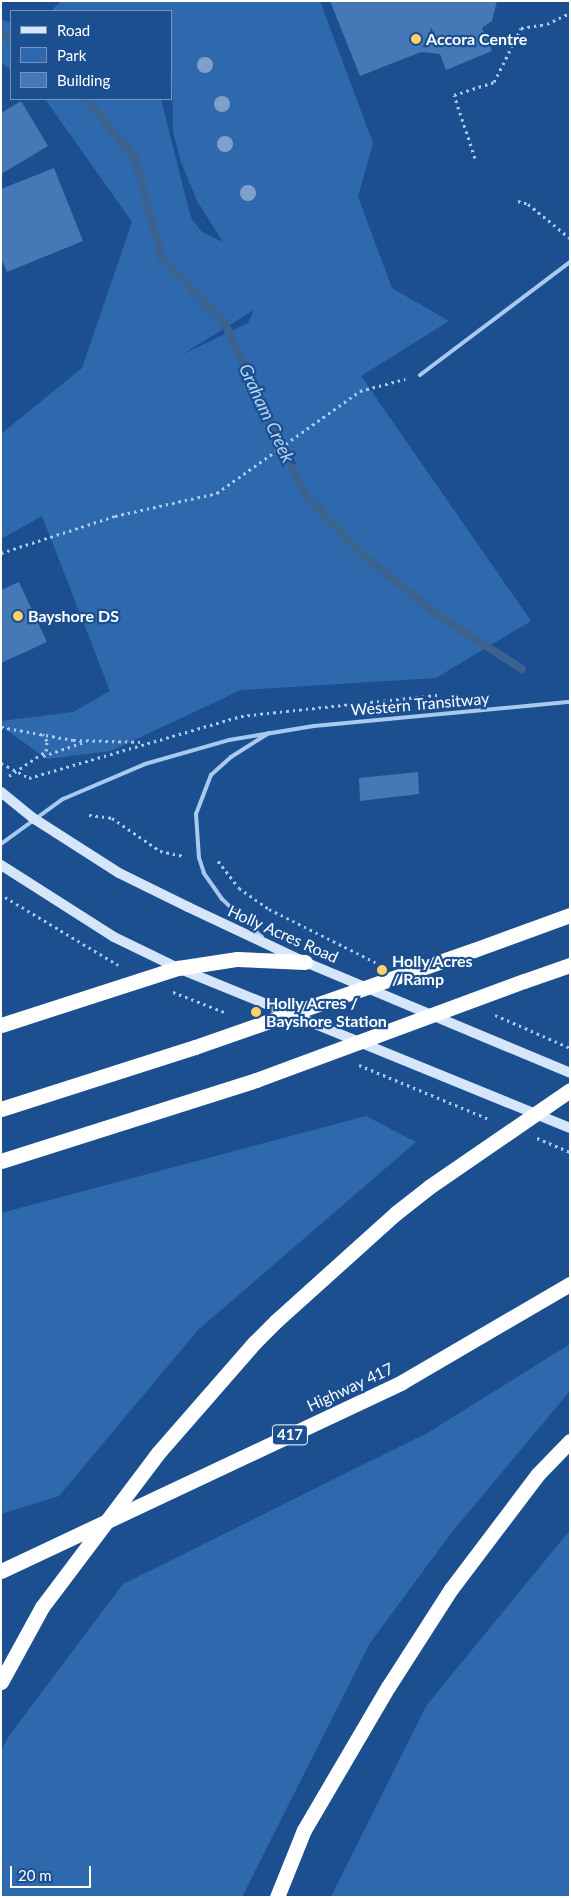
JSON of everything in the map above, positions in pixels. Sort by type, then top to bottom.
[{"type":"highway","points":[[1,1110],[195,1047],[570,915]]},
{"type":"highway","points":[[1,1025],[178,968],[237,960],[305,962]]},
{"type":"highway","points":[[1,1160],[256,1080],[570,964]]},
{"type":"highway","points":[[1,1682],[42,1607],[158,1453],[255,1342],[396,1213],[429,1187],[570,1090]]},
{"type":"highway","name":"Highway 417","points":[[1,1571],[402,1382],[570,1284]]},
{"type":"highway","points":[[277,1897],[304,1830],[393,1679],[452,1589],[538,1474],[570,1441]]},
{"type":"main road","name":"Holly Acres Road","points":[[1,792],[33,818],[119,873],[305,962],[570,1073]]},
{"type":"main road","points":[[1,865],[114,937],[178,968],[570,1128]]},
{"type":"lane","points":[[420,375],[570,262]]},
{"type":"lane","name":"Western Transitway","points":[[1,844],[33,818],[63,798],[145,764],[272,732],[570,702]]},
{"type":"lane","name":"Western Transitway","points":[[272,732],[231,757],[211,775],[196,814],[199,858],[204,873],[222,899],[272,947]]},
{"type":"path","points":[[475,158],[454,94],[494,82],[521,28],[547,24],[570,13]]},
{"type":"path","points":[[518,201],[528,204],[570,238]]},
{"type":"path","points":[[1,553],[115,516],[216,493],[360,391],[420,375]]},
{"type":"path","points":[[1,726],[87,741],[148,742],[28,778],[1,763]]},
{"type":"path","points":[[40,757],[48,747],[44,734]]},
{"type":"path","points":[[16,772],[40,757],[87,741]]},
{"type":"path","points":[[89,815],[112,818],[160,851],[218,860]]},
{"type":"green space","points":[[61,1],[320,1],[373,143],[358,197],[392,288],[449,321],[361,376],[531,621],[436,678],[241,690],[111,751],[47,759],[1,726],[1,721],[73,712],[110,691],[42,516],[1,539],[1,434],[82,368],[132,222],[46,100],[161,100],[191,218],[202,232],[223,242],[197,201],[181,162],[173,132],[172,10],[52,10]],"holes":[[[254,310],[248,323],[181,355]]]},
{"type":"green space","points":[[1,19],[10,23],[10,69],[1,63]]},
{"type":"green space","points":[[366,1116],[416,1142],[198,1330],[59,1496],[1,1514],[1,1213]]},
{"type":"green space","points":[[570,1344],[570,1391],[452,1532],[370,1643],[242,1897],[1,1897],[1,1752],[8,1737],[123,1584],[429,1432]]},
{"type":"green space","points":[[570,1530],[570,1897],[331,1897],[426,1706]]},
{"type":"building","name":"Accora Centre","points":[[330,1],[497,1],[492,21],[482,28],[492,51],[446,70],[440,54],[421,52],[360,76]]},
{"type":"building","points":[[21,101],[48,146],[1,174],[1,113]]},
{"type":"building","points":[[54,168],[83,241],[7,272],[1,258],[1,189]]},
{"type":"building","name":"Bayshore DS","points":[[19,582],[47,642],[1,663],[1,590]]},
{"type":"building","points":[[418,772],[419,794],[360,801],[359,778]]},
{"type":"waterway","name":"Graham Creek","points":[[1,33],[10,39]]},
{"type":"waterway","name":"Graham Creek","points":[[87,100],[135,158],[162,259],[224,322],[306,496],[366,558],[442,618],[522,669]]},
{"type":"place","name":"Accora Centre","points":[[416,39]]},
{"type":"place","name":"Bayshore DS","points":[[18,616]]},
{"type":"place","name":"Holly Acres / Ramp","points":[[382,970]]},
{"type":"place","name":"Holly Acres / Bayshore Station","points":[[256,1012]]}]
